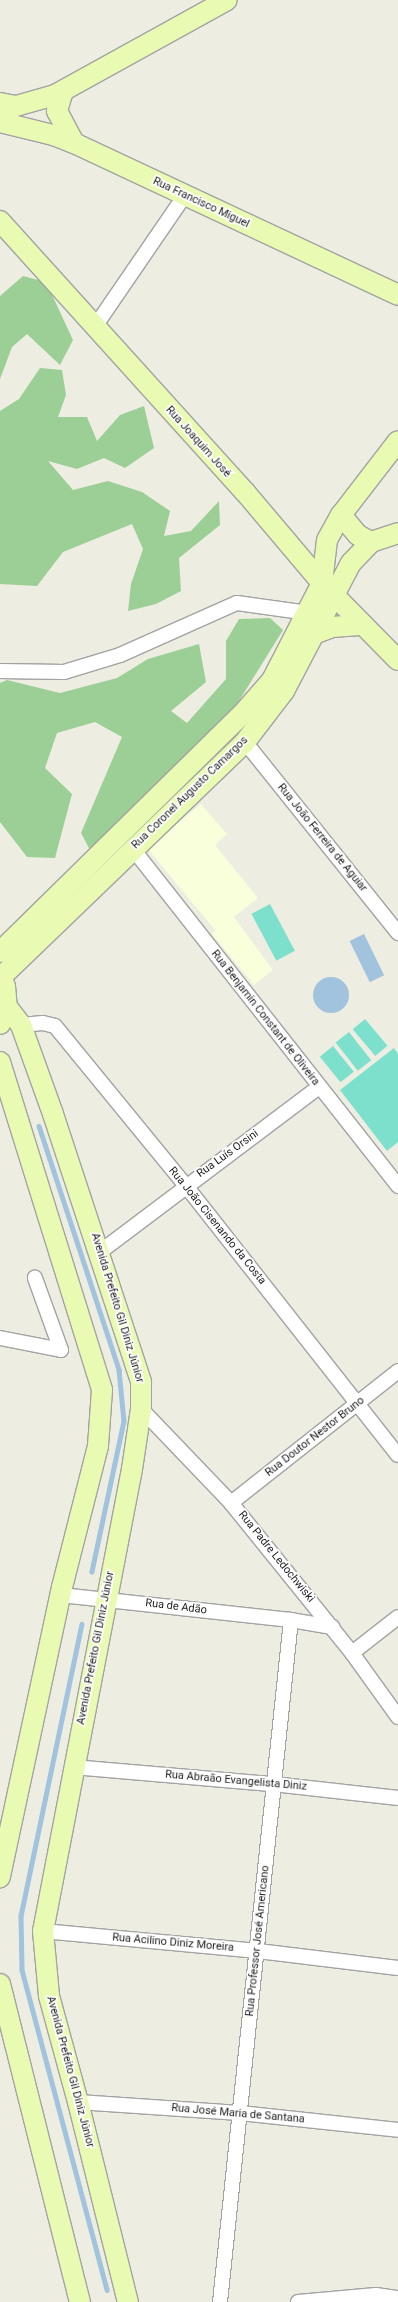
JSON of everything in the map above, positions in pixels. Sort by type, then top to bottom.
[{"type":"street","points":[[5,118],[63,91],[227,0]]},
{"type":"street","points":[[63,91],[57,111],[74,143]]},
{"type":"street","name":"Rua Francisco Miguel","points":[[5,118],[74,143],[398,295]]},
{"type":"street","points":[[94,328],[185,195]]},
{"type":"street","name":"Rua Joaquim José","points":[[0,221],[94,328],[244,492],[328,590],[398,660]]},
{"type":"street","points":[[328,590],[327,540],[341,515],[398,442]]},
{"type":"street","points":[[341,515],[358,535],[371,542],[398,533]]},
{"type":"street","name":"Rua Coronel Augusto Camargos","points":[[0,952],[246,710],[272,680],[308,613],[351,562],[371,542]]},
{"type":"street","name":"Rua Coronel Augusto Camargos","points":[[0,978],[245,742],[284,691],[314,634],[328,590]]},
{"type":"street","points":[[0,671],[64,672],[120,655],[237,603],[308,613]]},
{"type":"street","points":[[314,634],[332,627],[364,625]]},
{"type":"street","name":"Rua João Ferreira de Aguiar","points":[[245,742],[398,933]]},
{"type":"street","name":"Rua Benjamin Constant de Oliveira","points":[[133,849],[398,1186]]},
{"type":"street","points":[[0,978],[5,986],[4,1015]]},
{"type":"street","name":"Avenida Prefeito Gil Diniz Júnior","points":[[4,1015],[21,1025],[100,1252],[141,1382],[141,1409],[132,1469],[42,1931],[49,1996],[78,2102],[128,2302]]},
{"type":"street","name":"Rua João Cisenando da Costa","points":[[21,1025],[43,1023],[55,1026],[186,1186],[398,1454]]},
{"type":"street","points":[[0,1062],[102,1390],[98,1446],[61,1595],[0,1877]]},
{"type":"street","name":"Rua Luís Orsini","points":[[100,1252],[319,1087]]},
{"type":"street","points":[[0,1338],[61,1350],[35,1278]]},
{"type":"street","name":"Rua Doutor Nestor Bruno","points":[[231,1503],[398,1371]]},
{"type":"street","name":"Rua Padre Ledochwiski","points":[[141,1409],[231,1503],[332,1627],[398,1717]]},
{"type":"street","name":"Rua de Adão","points":[[61,1595],[291,1620]]},
{"type":"street","points":[[352,1653],[398,1616]]},
{"type":"street","points":[[291,1620],[332,1627]]},
{"type":"street","name":"Rua Professor José Americano","points":[[220,2302],[258,1951],[273,1784],[291,1620]]},
{"type":"street","name":"Rua Abraão Evangelista Diniz","points":[[73,1767],[273,1784],[398,1798]]},
{"type":"street","name":"Rua Acilino Diniz Moreira","points":[[42,1931],[258,1951],[398,1968]]},
{"type":"street","points":[[0,1984],[80,2302]]},
{"type":"street","name":"Rua José Maria de Santana","points":[[78,2102],[240,2113],[398,2130]]},
{"type":"street","points":[[298,2302],[376,2295],[398,2298]]},
{"type":"shaded area","points":[[201,804],[227,834],[215,845],[258,898],[234,917],[273,970],[254,985],[212,934],[215,930],[147,848]]},
{"type":"shaded area","points":[[270,904],[295,951],[276,961],[251,914]]},
{"type":"shaded area","points":[[364,934],[384,975],[370,982],[350,941]]},
{"type":"shaded area","points":[[335,977],[344,982],[348,988],[348,1002],[344,1008],[335,1013],[327,1013],[318,1008],[314,1002],[313,991],[318,982],[324,978]]},
{"type":"shaded area","points":[[365,1019],[387,1046],[375,1056],[353,1029]]},
{"type":"shaded area","points":[[349,1032],[371,1060],[358,1071],[336,1042]]},
{"type":"shaded area","points":[[333,1046],[354,1072],[341,1082],[320,1057]]},
{"type":"shaded area","points":[[394,1048],[398,1054],[398,1142],[387,1151],[340,1090]]},
{"type":"green space","points":[[23,276],[46,282],[73,340],[60,365],[27,334],[12,347],[0,379],[0,296]]},
{"type":"green space","points":[[40,368],[62,370],[66,395],[58,417],[87,417],[97,441],[120,415],[144,406],[154,448],[125,468],[104,458],[77,469],[48,461],[73,490],[108,481],[142,492],[170,511],[164,536],[191,531],[219,501],[220,525],[179,558],[181,591],[156,604],[128,611],[131,584],[143,549],[132,524],[63,552],[37,586],[0,584],[0,411],[19,399]]},
{"type":"green space","points":[[270,618],[283,630],[234,709],[90,850],[81,833],[122,737],[95,722],[57,733],[45,768],[72,794],[55,858],[27,857],[0,822],[0,683],[7,680],[60,693],[117,678],[148,659],[199,644],[206,682],[171,711],[187,723],[226,679],[226,641],[239,619]]},
{"type":"waterway","points":[[39,1126],[119,1370],[124,1421],[92,1572]]},
{"type":"waterway","points":[[82,1624],[21,1916],[22,1970],[107,2290]]}]
